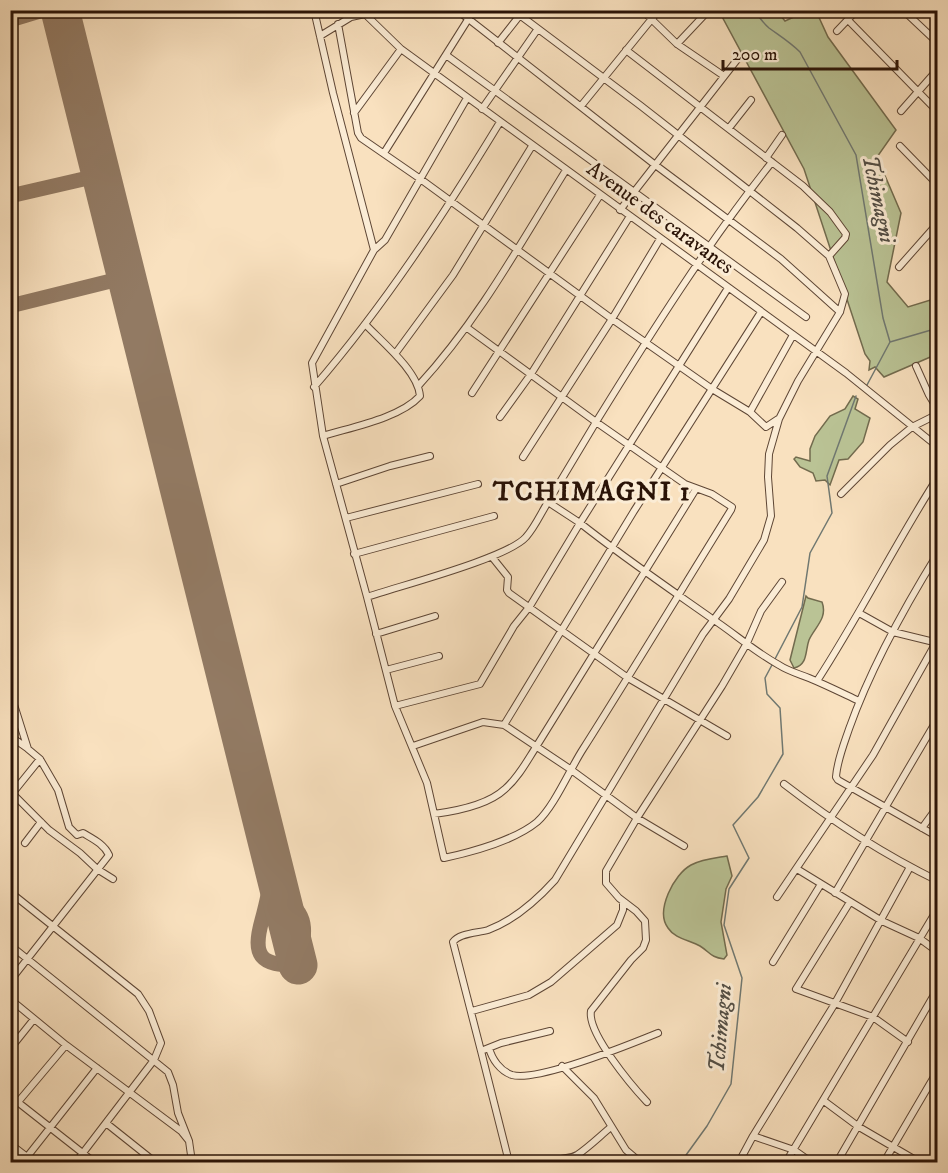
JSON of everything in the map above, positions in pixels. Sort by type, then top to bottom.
[{"type":"street","points":[[315,10],[333,93],[374,250]]},
{"type":"street","points":[[457,10],[797,272],[840,312]]},
{"type":"street","points":[[384,153],[474,10]]},
{"type":"street","points":[[509,1162],[454,939],[505,923],[544,892],[555,879],[703,634],[715,620],[764,540],[771,516],[769,454],[779,419],[798,381],[840,312],[845,294],[829,256],[797,228],[604,78],[537,30],[522,13],[513,10]]},
{"type":"street","points":[[642,10],[677,44],[724,76]]},
{"type":"street","points":[[581,106],[659,10]]},
{"type":"street","points":[[677,44],[709,10]]},
{"type":"street","points":[[837,31],[857,10]]},
{"type":"street","points":[[903,10],[938,43]]},
{"type":"street","points":[[320,36],[351,17],[368,12]]},
{"type":"street","name":"Avenue des caravanes","points":[[368,12],[401,49],[846,373],[938,447]]},
{"type":"street","points":[[498,43],[522,13]]},
{"type":"street","points":[[848,20],[938,112]]},
{"type":"street","points":[[338,24],[359,136],[612,319],[712,389],[750,412],[766,427],[779,419]]},
{"type":"street","points":[[482,109],[537,30]]},
{"type":"street","points":[[354,113],[401,49]]},
{"type":"street","points":[[626,50],[803,186],[830,212],[846,234],[829,256]]},
{"type":"street","points":[[447,55],[806,317]]},
{"type":"street","points":[[620,210],[740,56]]},
{"type":"street","points":[[900,111],[938,69]]},
{"type":"street","points":[[466,327],[663,469],[685,484],[712,494],[730,504],[732,510],[544,814],[532,825],[496,842],[444,858],[427,783],[395,706],[354,554],[323,436],[312,363],[374,250],[386,240],[419,178],[467,98]]},
{"type":"street","points":[[729,128],[751,100]]},
{"type":"street","points":[[314,387],[387,297],[451,202],[500,122]]},
{"type":"street","points":[[367,597],[492,557],[526,537],[596,422],[696,265],[749,191],[782,135]]},
{"type":"street","points":[[395,354],[453,275],[532,146]]},
{"type":"street","points":[[900,146],[938,185]]},
{"type":"street","points":[[419,385],[466,327],[566,170]]},
{"type":"street","points":[[472,393],[600,195]]},
{"type":"street","points":[[500,417],[531,374],[630,216]]},
{"type":"street","points":[[899,267],[938,224]]},
{"type":"street","points":[[523,457],[612,319],[660,239]]},
{"type":"street","points":[[395,706],[480,684],[514,626],[530,606],[728,288]]},
{"type":"street","points":[[504,725],[612,548],[761,312]]},
{"type":"street","points":[[323,436],[390,415],[412,405],[420,396],[419,385],[395,354],[365,324]]},
{"type":"street","points":[[750,412],[793,335]]},
{"type":"street","points":[[841,494],[890,445],[912,427],[938,412],[916,366]]},
{"type":"street","points":[[336,484],[390,466],[430,456]]},
{"type":"street","points":[[817,681],[859,614],[886,561],[938,477]]},
{"type":"street","points":[[346,518],[478,484]]},
{"type":"street","points":[[434,814],[456,811],[499,794],[507,788],[536,747],[647,572],[696,489]]},
{"type":"street","points":[[548,502],[766,657],[780,666],[859,702]]},
{"type":"street","points":[[354,554],[494,516]]},
{"type":"street","points":[[938,553],[893,632],[859,702],[836,773],[837,780],[938,837]]},
{"type":"street","points":[[492,557],[508,577],[507,590],[509,593],[628,678],[727,736]]},
{"type":"street","points":[[647,1102],[622,1075],[591,1019],[591,1011],[619,974],[644,948],[646,939],[645,921],[606,883],[606,871],[747,643],[761,611],[782,582]]},
{"type":"street","points":[[777,897],[852,788],[937,642],[893,632],[859,614]]},
{"type":"street","points":[[376,634],[435,616]]},
{"type":"street","points":[[386,670],[439,656]]},
{"type":"street","points":[[10,692],[28,749]]},
{"type":"street","points":[[835,893],[938,718]]},
{"type":"street","points":[[413,746],[474,724],[483,722],[504,725],[637,818],[684,846]]},
{"type":"street","points":[[10,736],[40,759],[58,790],[72,832],[77,835],[83,833],[105,848],[109,855],[10,981]]},
{"type":"street","points":[[40,759],[11,793],[40,822],[112,879]]},
{"type":"street","points":[[784,784],[830,819],[938,881]]},
{"type":"street","points":[[922,828],[938,806]]},
{"type":"street","points":[[25,843],[40,822]]},
{"type":"street","points":[[739,1162],[834,1005],[910,867]]},
{"type":"street","points":[[797,869],[882,921],[919,938],[938,952]]},
{"type":"street","points":[[773,962],[821,884]]},
{"type":"street","points":[[10,892],[138,994],[149,1011],[161,1043],[154,1060],[76,1162]]},
{"type":"street","points":[[472,1011],[529,995],[551,982],[617,925],[623,910],[623,902]]},
{"type":"street","points":[[850,902],[796,987],[798,991],[873,1017],[908,1042]]},
{"type":"street","points":[[786,1162],[938,908]]},
{"type":"street","points":[[10,945],[168,1072],[178,1113],[189,1142],[192,1162]]},
{"type":"street","points":[[837,1162],[938,988]]},
{"type":"street","points":[[10,999],[66,1045],[181,1131],[189,1142]]},
{"type":"street","points":[[10,1049],[34,1019]]},
{"type":"street","points":[[481,1051],[501,1043],[550,1031]]},
{"type":"street","points":[[489,1048],[491,1057],[498,1066],[513,1075],[548,1072],[608,1053],[658,1033]]},
{"type":"street","points":[[18,1102],[66,1045]]},
{"type":"street","points":[[562,1066],[594,1098],[626,1150],[640,1162]]},
{"type":"street","points":[[10,1144],[25,1160],[97,1068]]},
{"type":"street","points":[[885,1162],[938,1070]]},
{"type":"street","points":[[10,1096],[94,1162]]},
{"type":"street","points":[[824,1101],[859,1127],[920,1162]]},
{"type":"street","points":[[106,1123],[155,1162]]},
{"type":"street","points":[[555,1162],[563,1157],[570,1158],[577,1155],[611,1127]]},
{"type":"street","points":[[753,1136],[794,1150],[811,1162]]},
{"type":"street","points":[[933,1162],[938,1154]]},
{"type":"green space","points":[[719,11],[777,11],[785,21],[807,11],[816,11],[828,37],[896,130],[877,157],[901,213],[887,282],[908,307],[937,298],[938,354],[884,377],[875,367],[869,370],[870,361],[865,354],[804,169]]},
{"type":"green space","points":[[853,396],[858,399],[855,409],[870,418],[863,442],[848,459],[839,460],[830,485],[825,480],[816,481],[813,473],[800,467],[794,459],[796,457],[810,461],[810,449],[815,436],[830,416],[845,409]]},
{"type":"green space","points":[[806,596],[822,602],[823,613],[809,640],[804,661],[794,668],[790,660]]},
{"type":"green space","points":[[727,856],[732,876],[726,889],[721,922],[727,955],[724,959],[713,956],[700,946],[671,932],[665,921],[664,912],[668,894],[678,876],[700,861]]},
{"type":"waterway","name":"Tchimagni","points":[[753,10],[769,28],[800,52],[856,155],[883,318],[890,342],[867,385]]},
{"type":"waterway","points":[[890,342],[938,328]]},
{"type":"waterway","name":"Tchimagni","points":[[775,659],[802,607],[810,553],[832,513],[827,476],[856,396]]},
{"type":"waterway","name":"Tchimagni","points":[[681,1162],[707,1126],[731,1084],[742,978],[724,925],[729,889],[749,858],[733,825],[758,797],[783,754],[780,708],[767,694],[765,678],[773,663]]},
{"type":"taxiway","points":[[10,20],[43,10]]},
{"type":"taxiway","points":[[10,196],[101,175]]},
{"type":"taxiway","points":[[10,306],[127,277]]},
{"type":"taxiway","points":[[274,868],[259,932],[259,950],[267,961],[298,965],[303,935],[302,919],[298,911],[281,898]]},
{"type":"runway","points":[[60,10],[298,965]]},
{"type":"district","name":"TCHIMAGNI 1","points":[[592,492]]}]
